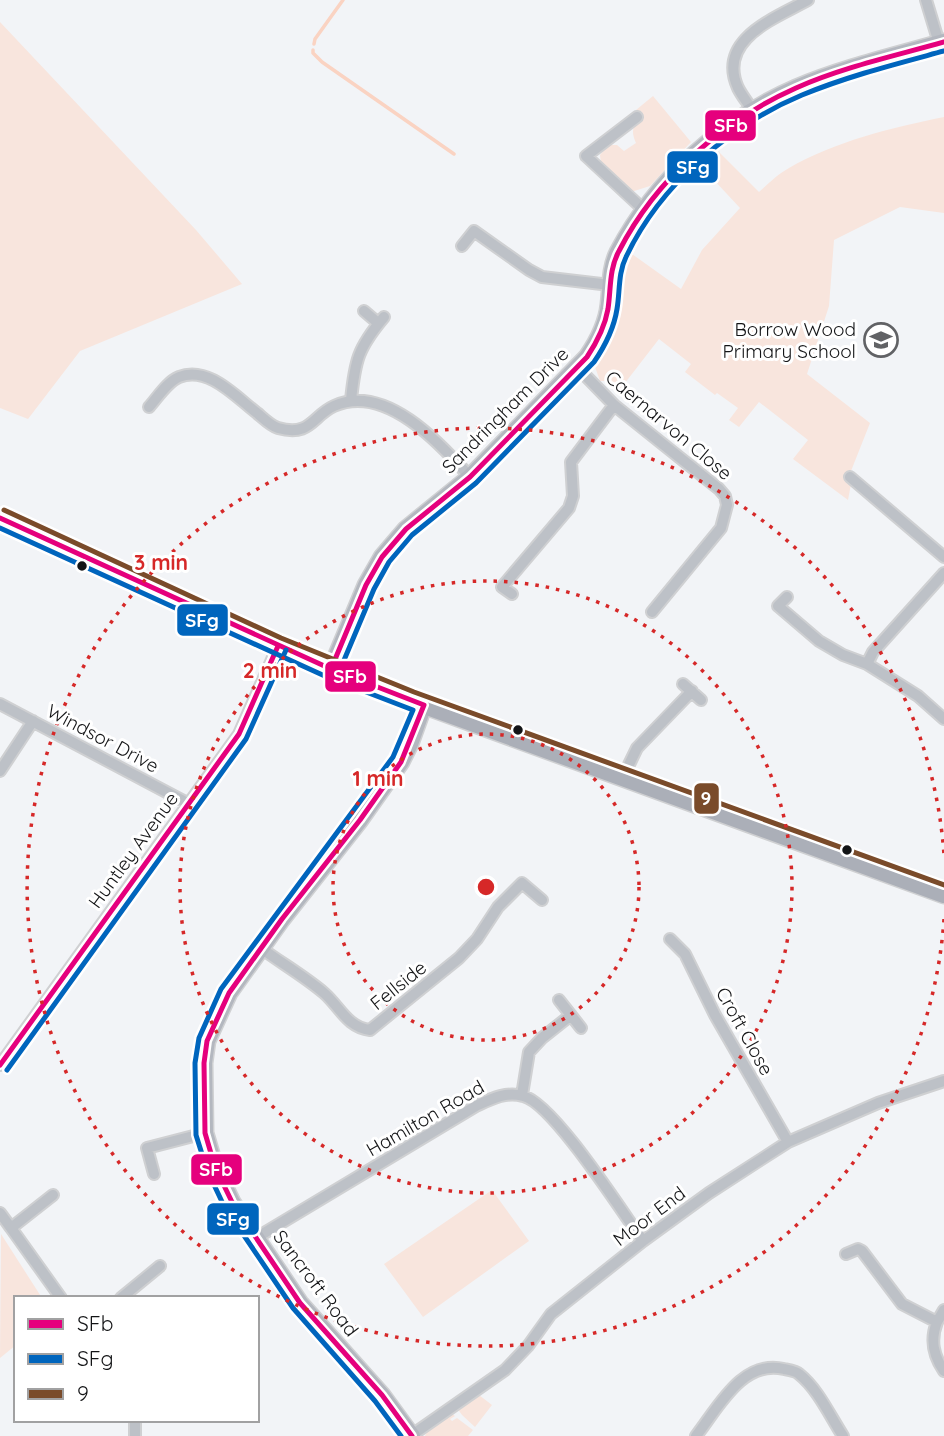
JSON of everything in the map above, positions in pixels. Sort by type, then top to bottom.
[{"type":"main road","points":[[0,519],[331,669],[944,894]]},
{"type":"street","points":[[753,111],[736,80],[734,65],[740,45],[749,34],[808,0]]},
{"type":"street","points":[[926,0],[942,43]]},
{"type":"street","name":"Sandringham Drive","points":[[331,669],[366,586],[382,557],[406,529],[470,477],[578,368],[597,342],[608,311],[616,257],[645,210],[669,180],[703,148],[753,111],[796,89],[942,43]]},
{"type":"street","points":[[637,117],[586,156],[645,210]]},
{"type":"street","points":[[462,246],[474,231],[542,277],[610,285]]},
{"type":"street","points":[[351,400],[354,366],[359,352],[381,320],[364,311]]},
{"type":"street","name":"Caernarvon Close","points":[[578,368],[614,405],[719,488],[725,496],[727,505],[721,528],[652,612]]},
{"type":"street","points":[[149,407],[172,381],[180,376],[194,375],[215,381],[275,428],[292,430],[310,426],[332,406],[351,400],[363,400],[403,414],[443,446],[470,477]]},
{"type":"street","points":[[512,594],[502,587],[569,508],[573,496],[571,462],[614,405]]},
{"type":"street","points":[[850,477],[944,557]]},
{"type":"street","points":[[867,664],[873,652],[944,573]]},
{"type":"street","points":[[787,597],[778,606],[819,641],[843,655],[867,664],[943,715]]},
{"type":"street","name":"Huntley Avenue","points":[[0,1065],[239,734],[278,646]]},
{"type":"street","points":[[623,777],[637,748],[688,687],[701,699]]},
{"type":"street","name":"Windsor Drive","points":[[0,704],[189,804]]},
{"type":"street","name":"Sancroft Road","points":[[412,1436],[382,1395],[300,1303],[232,1202],[215,1167],[205,1133],[204,1063],[207,1041],[229,993],[360,820],[401,761],[424,705]]},
{"type":"street","points":[[0,771],[33,721]]},
{"type":"street","name":"Fellside","points":[[261,948],[325,994],[358,1028],[370,1030],[459,958],[478,939],[498,907],[522,883],[542,900]]},
{"type":"street","name":"Croft Close","points":[[670,939],[685,954],[715,1015],[788,1142]]},
{"type":"street","points":[[559,1000],[581,1028]]},
{"type":"street","points":[[571,1015],[528,1052],[522,1095],[537,1102],[559,1125],[643,1241]]},
{"type":"street","name":"Moor End","points":[[412,1436],[505,1370],[528,1346],[551,1314],[709,1193],[788,1142],[878,1102],[944,1081]]},
{"type":"street","name":"Hamilton Road","points":[[256,1238],[476,1106],[501,1095],[522,1095]]},
{"type":"street","points":[[154,1174],[147,1148],[205,1133]]},
{"type":"street","points":[[12,1228],[53,1195]]},
{"type":"street","points":[[0,1213],[60,1296]]},
{"type":"street","points":[[846,1254],[858,1249],[862,1251],[902,1304],[937,1322]]},
{"type":"street","points":[[123,1296],[160,1266]]},
{"type":"street","points":[[944,1310],[933,1334],[935,1356],[944,1371]]},
{"type":"street","points":[[696,1436],[740,1378],[755,1371],[775,1367],[798,1372],[815,1392],[843,1436]]},
{"type":"shaded area","points":[[0,22],[196,230],[242,284],[80,351],[28,419],[0,408]]},
{"type":"shaded area","points":[[653,96],[691,142],[650,186],[631,192],[601,164],[600,155],[608,145],[617,145],[624,151],[636,143],[633,129],[641,118],[636,110]]},
{"type":"shaded area","points":[[944,117],[944,213],[900,207],[834,240],[829,306],[807,374],[870,423],[851,471],[845,477],[851,484],[848,500],[793,459],[808,440],[759,402],[739,427],[729,420],[738,408],[717,393],[715,395],[685,372],[691,364],[659,339],[618,392],[606,381],[600,381],[594,364],[617,322],[621,308],[622,275],[632,254],[681,289],[702,250],[740,208],[699,164],[716,149],[759,192],[785,170],[826,150],[884,131]]},
{"type":"shaded area","points":[[492,1190],[529,1241],[423,1317],[384,1264]]},
{"type":"shaded area","points":[[1,1234],[41,1296],[14,1296],[14,1347],[0,1358]]},
{"type":"shaded area","points":[[479,1395],[492,1405],[475,1427],[457,1408]]},
{"type":"shaded area","points":[[451,1413],[455,1416],[450,1419],[452,1421],[457,1418],[473,1430],[468,1436],[425,1436],[428,1429]]},
{"type":"waterway","points":[[314,44],[343,0]]},
{"type":"waterway","points":[[313,50],[322,62],[454,154]]},
{"type":"transit line","name":"SFb","points":[[331,669],[366,585],[382,557],[406,529],[470,477],[587,357],[605,322],[616,258],[634,225],[672,176],[717,135],[742,117],[796,88],[851,68],[944,42]]},
{"type":"transit line","name":"SFg","points":[[339,672],[374,589],[389,562],[412,535],[476,483],[594,362],[614,323],[626,257],[640,231],[678,182],[724,140],[775,108],[837,82],[944,51]]},
{"type":"transit line","name":"9","points":[[4,510],[281,638],[414,692],[944,885]]},
{"type":"transit line","name":"SFb","points":[[0,518],[331,669],[424,705],[401,762],[229,993],[207,1041],[204,1063],[205,1133],[215,1167],[232,1202],[300,1303],[382,1395],[412,1436]]},
{"type":"transit line","name":"SFg","points":[[0,528],[327,677],[413,710],[393,757],[221,989],[199,1038],[195,1063],[196,1135],[207,1170],[224,1206],[293,1308],[375,1401],[401,1436]]},
{"type":"transit line","name":"SFb","points":[[0,1065],[239,734],[278,646]]},
{"type":"transit line","name":"SFg","points":[[7,1070],[246,739],[286,650]]},
{"type":"place","name":"Borrow Wood Primary School","points":[[881,340]]}]
